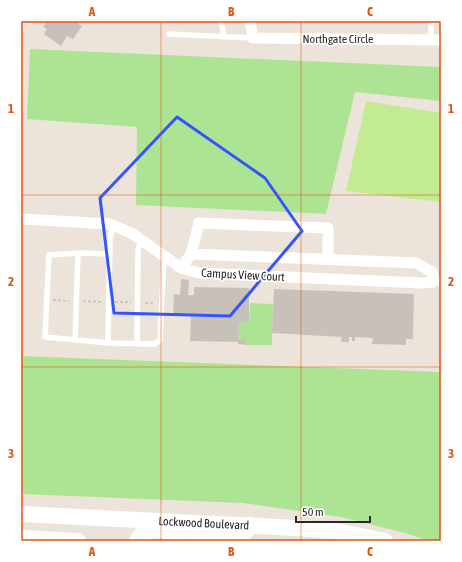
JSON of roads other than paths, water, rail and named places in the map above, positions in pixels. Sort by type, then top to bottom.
[{"type":"main road","name":"Lockwood Boulevard","points":[[21,514],[250,525],[336,531],[385,541]]},
{"type":"main road","points":[[137,541],[143,533],[154,530],[204,532],[222,524]]},
{"type":"main road","points":[[170,541],[175,538],[234,540],[247,532],[250,525]]},
{"type":"main road","points":[[21,538],[78,541]]},
{"type":"street","points":[[250,21],[253,38]]},
{"type":"street","name":"Northgate Circle","points":[[253,38],[436,40]]},
{"type":"street","name":"Campus View Court","points":[[21,219],[100,222],[114,225],[125,229],[181,268],[199,274],[421,283],[434,282],[432,272],[416,263],[328,259]]},
{"type":"street","points":[[181,268],[191,254],[199,223],[328,228],[328,259],[191,254]]},
{"type":"lane","points":[[221,21],[224,37]]},
{"type":"lane","points":[[431,21],[436,40]]},
{"type":"lane","points":[[169,34],[253,38]]},
{"type":"lane","points":[[108,343],[110,240],[114,225]]},
{"type":"lane","points":[[137,344],[138,250],[141,240]]},
{"type":"lane","points":[[110,254],[78,253],[48,255],[45,337],[108,343],[155,344],[160,340],[164,256]]},
{"type":"lane","points":[[75,340],[78,253]]}]
